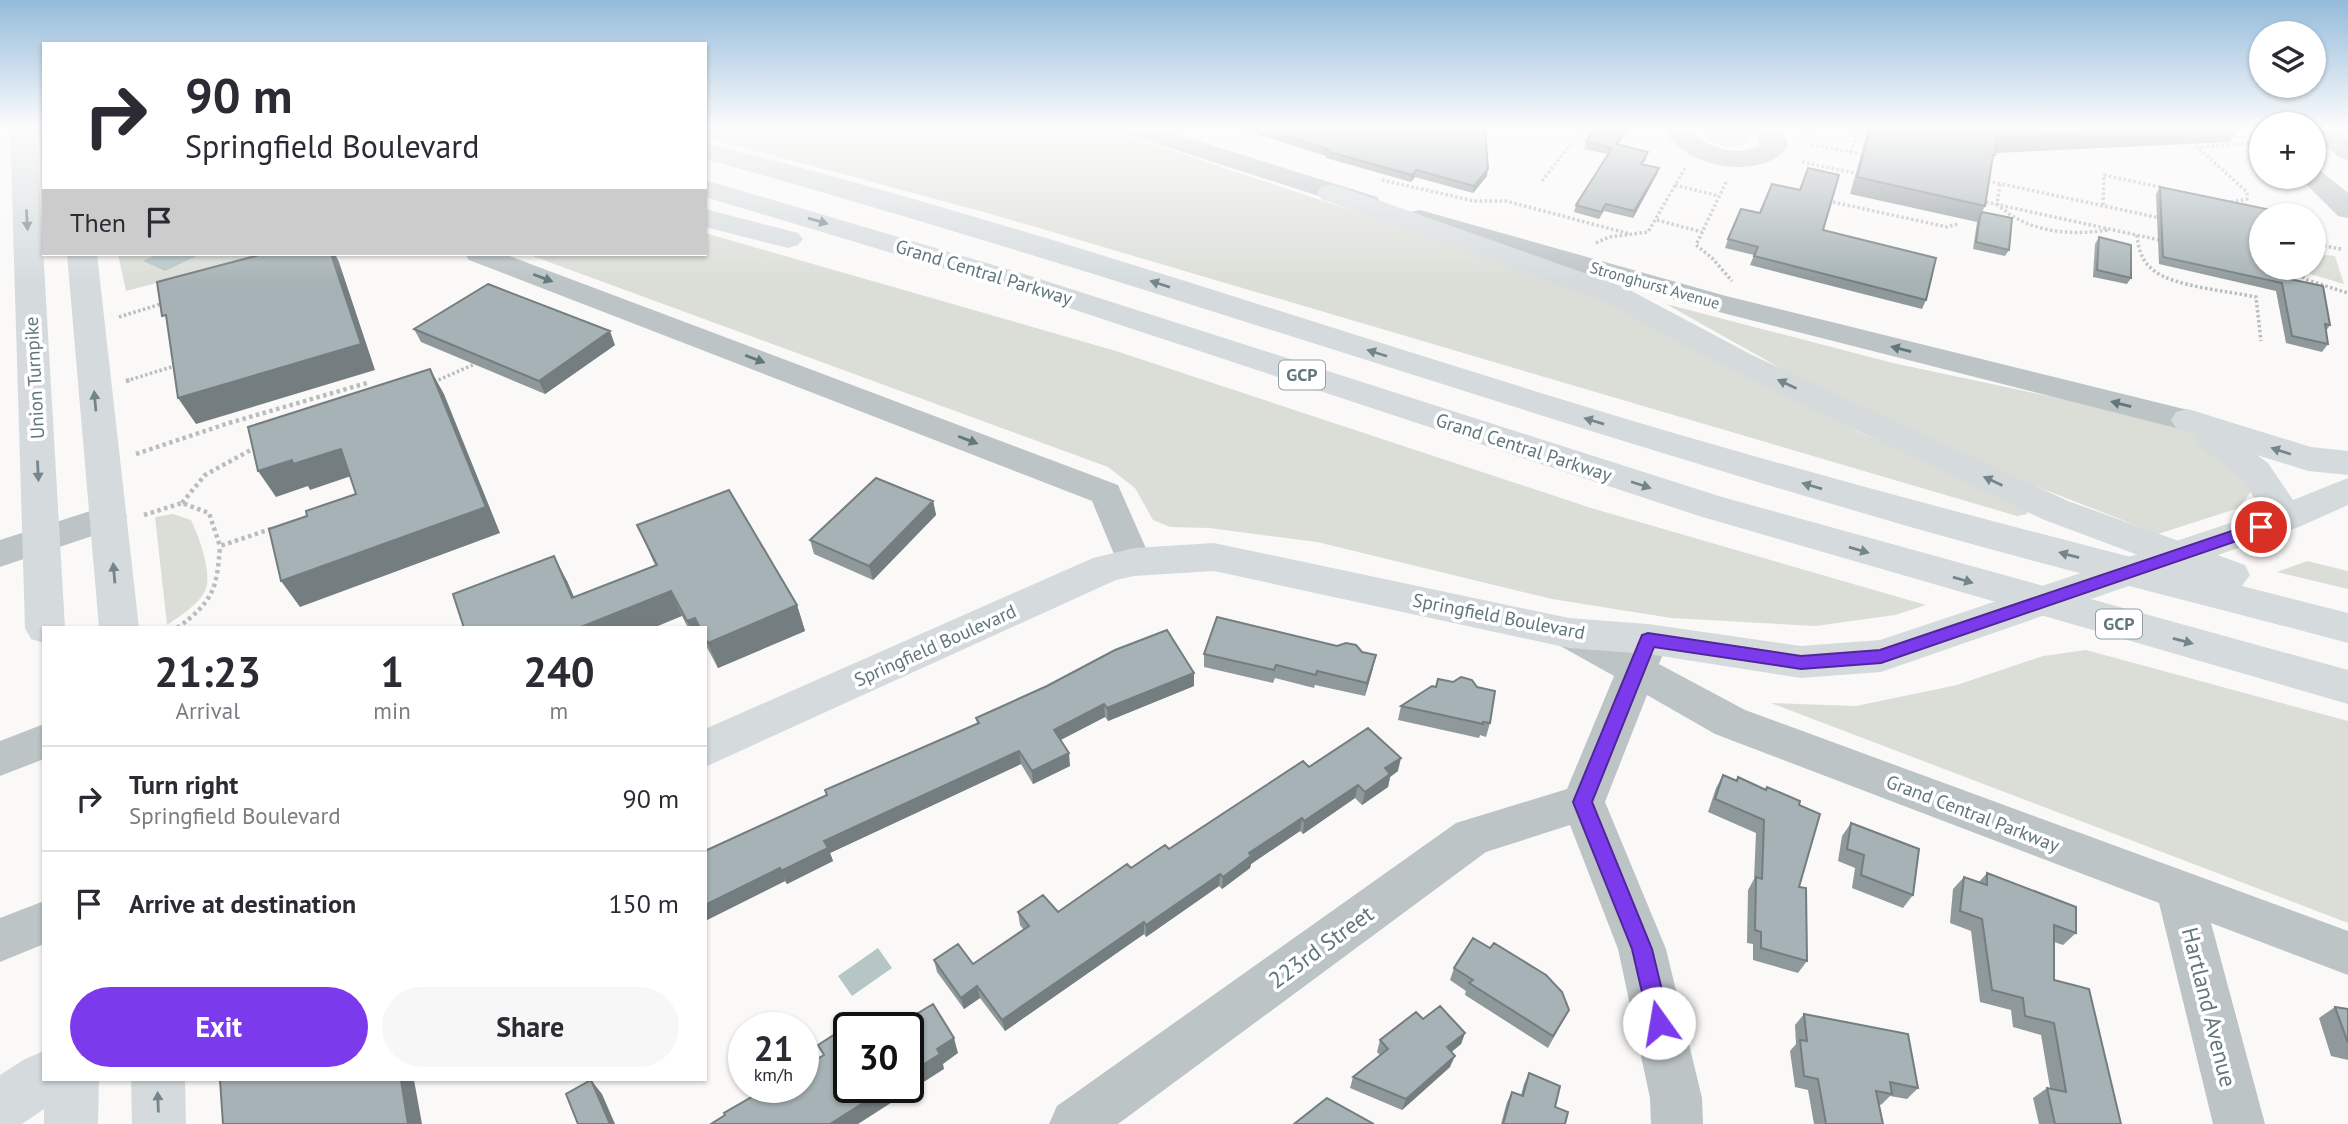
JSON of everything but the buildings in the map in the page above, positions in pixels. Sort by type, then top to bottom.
[{"type":"main road","name":"Union Turnpike","points":[[25,179],[45,626]]},
{"type":"main road","name":"Grand Central Parkway","points":[[809,179],[1050,250],[1555,409],[1877,505],[2348,628]]},
{"type":"main road","name":"Grand Central Parkway","points":[[707,189],[1013,281],[1536,451],[1898,562],[2345,686]]},
{"type":"main road","points":[[1331,192],[1613,294],[1740,362],[2055,510],[2348,617]]},
{"type":"main road","points":[[707,219],[908,269],[1536,451]]},
{"type":"main road","points":[[82,256],[126,516],[119,626]]},
{"type":"main road","points":[[2188,420],[2308,460],[2348,463]]},
{"type":"main road","points":[[2188,420],[2255,471],[2287,518]]},
{"type":"main road","points":[[1643,655],[1801,662],[1881,656],[2287,518],[2348,489]]},
{"type":"main road","name":"Springfield Boulevard","points":[[707,748],[1107,568],[1134,562],[1214,557],[1569,633]]},
{"type":"main road","points":[[0,1107],[42,1079]]},
{"type":"main road","points":[[71,1124],[72,1081]]},
{"type":"main road","points":[[158,1081],[159,1124]]},
{"type":"street","name":"Stronghurst Avenue","points":[[1292,179],[1717,303],[2188,420]]},
{"type":"street","points":[[2326,188],[2348,210]]},
{"type":"street","points":[[484,256],[1106,493],[1134,562]]},
{"type":"street","points":[[0,554],[126,516]]},
{"type":"street","name":"Grand Central Parkway","points":[[1569,633],[1643,655],[1730,722],[2348,953]]},
{"type":"street","points":[[1643,655],[1583,802],[1642,949],[1676,1098],[1677,1124]]},
{"type":"street","points":[[0,759],[42,742]]},
{"type":"street","name":"223rd Street","points":[[1075,1124],[1472,837],[1583,802]]},
{"type":"street","name":"Hartland Avenue","points":[[2179,890],[2239,1124]]},
{"type":"street","points":[[0,940],[42,923]]},
{"type":"path","points":[[1381,179],[1475,201],[1506,201],[1630,234]]},
{"type":"path","points":[[1594,244],[1609,236],[1648,232],[1679,179]]},
{"type":"path","points":[[1729,179],[1696,245],[1717,263],[1733,282]]},
{"type":"path","points":[[1980,179],[2165,219]]},
{"type":"path","points":[[2104,179],[2104,205]]},
{"type":"path","points":[[2124,179],[2173,190]]},
{"type":"path","points":[[2225,201],[2242,202],[2248,195],[2231,179]]},
{"type":"path","points":[[1997,205],[2000,184]]},
{"type":"path","points":[[1675,186],[1719,196]]},
{"type":"path","points":[[1822,200],[1947,227],[1958,224]]},
{"type":"path","points":[[1981,201],[2175,243]]},
{"type":"path","points":[[1997,205],[2008,215],[2049,230],[2088,233],[2111,230]]},
{"type":"path","points":[[1657,220],[1702,232]]},
{"type":"path","points":[[2137,235],[2138,251],[2159,275],[2256,296],[2261,341]]},
{"type":"path","points":[[2326,246],[2341,249]]},
{"type":"path","points":[[2310,280],[2348,293]]},
{"type":"path","points":[[118,317],[169,302]]},
{"type":"path","points":[[426,384],[486,359]]},
{"type":"path","points":[[125,381],[187,363]]},
{"type":"path","points":[[136,454],[229,423],[366,383]]},
{"type":"path","points":[[182,503],[192,485],[221,463],[269,441]]},
{"type":"path","points":[[126,516],[182,503],[209,513],[220,546],[216,592],[198,614],[180,626]]},
{"type":"path","points":[[220,546],[286,524]]},
{"type":"shaded area","points":[[863,179],[1259,179],[1590,289],[1859,432],[2028,507],[2027,514],[2017,516],[991,214]]},
{"type":"shaded area","points":[[707,234],[1116,351],[1591,508],[1926,605],[1895,615],[1816,626],[1671,618],[1552,599],[1317,542],[1209,528],[1170,527],[1153,520],[1135,488],[1108,467],[532,256],[707,256]]},
{"type":"shaded area","points":[[2326,255],[2335,256],[2344,284],[2326,279]]},
{"type":"shaded area","points":[[118,256],[258,256],[126,291]]},
{"type":"shaded area","points":[[153,256],[197,256],[165,271],[143,261]]},
{"type":"shaded area","points":[[1666,304],[1893,363],[2170,422],[2199,436],[2253,489],[2239,508],[2158,534],[2030,484],[1823,392]]},
{"type":"shaded area","points":[[173,514],[191,520],[204,555],[207,583],[198,601],[167,625],[155,517]]},
{"type":"shaded area","points":[[2307,561],[2348,571],[2348,589],[2277,572]]},
{"type":"shaded area","points":[[2086,650],[2348,721],[2348,923],[1771,703],[1856,706],[1957,685],[2043,656]]},
{"type":"shaded area","points":[[878,948],[892,968],[852,996],[838,976]]},
{"type":"route","points":[[1659,1023],[1642,949],[1583,802],[1648,639],[1801,662],[1881,656],[2261,527]]}]
